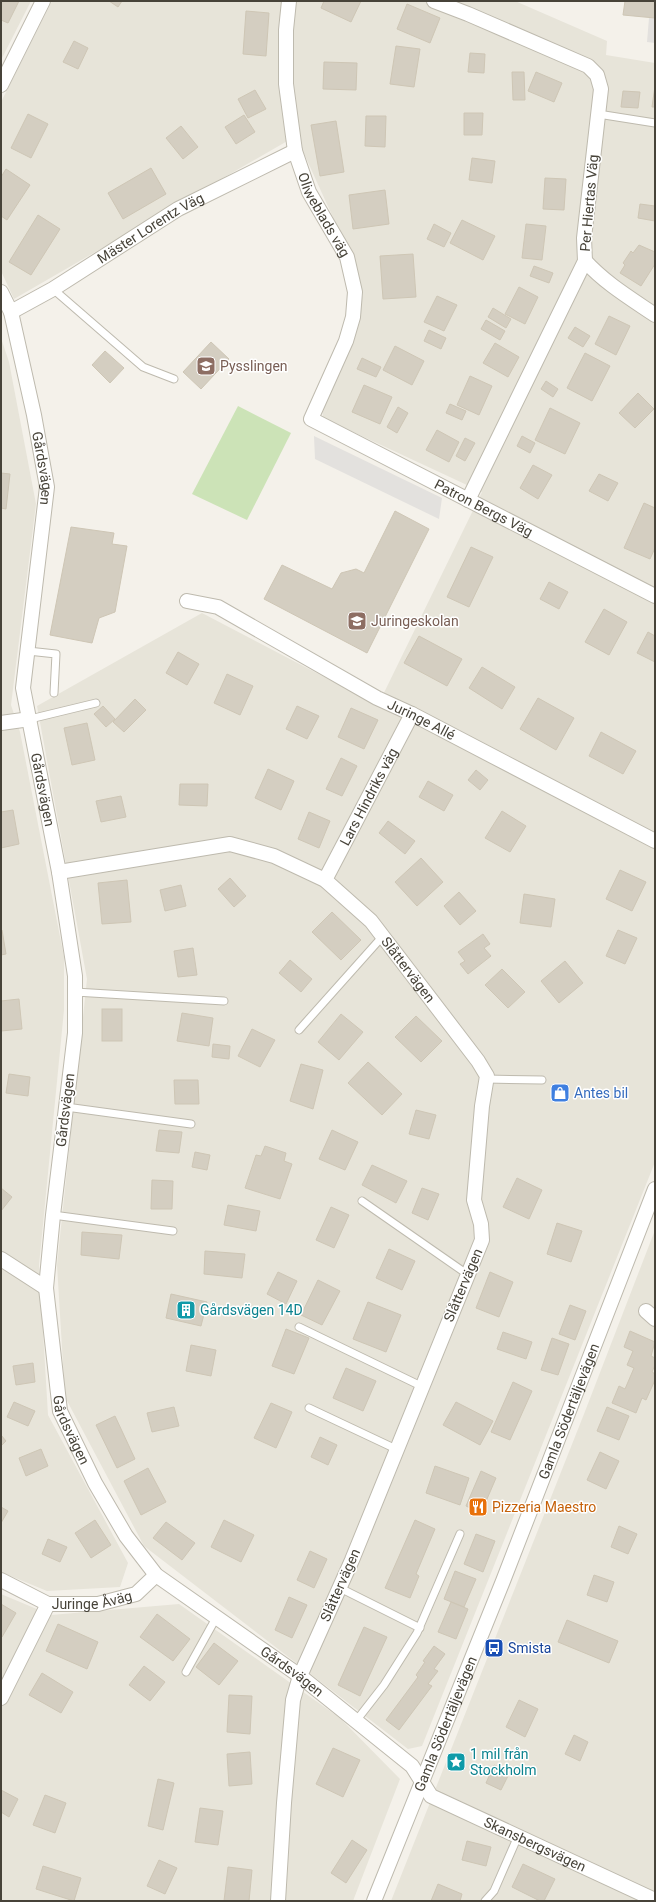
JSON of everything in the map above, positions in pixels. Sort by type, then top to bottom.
[{"type":"street","points":[[1,85],[43,1]]},
{"type":"street","name":"Oliweblads väg","points":[[289,1],[286,30],[286,84],[295,151],[309,192],[347,257],[355,292],[353,317],[346,341],[311,419]]},
{"type":"street","name":"Per Hiertas Väg","points":[[438,3],[588,66],[597,75],[600,89],[584,238],[585,261],[468,500]]},
{"type":"street","name":"Mäster Lorentz Väg","points":[[10,312],[53,289],[178,209],[295,151]]},
{"type":"street","points":[[585,261],[598,275],[613,287],[655,315]]},
{"type":"street","name":"Gårdsvägen","points":[[1,292],[10,312],[34,415],[46,488],[23,688],[59,872],[75,976],[75,1033],[53,1215],[46,1288],[60,1411],[95,1483],[126,1536],[156,1574],[216,1618],[300,1676],[412,1766],[422,1779]]},
{"type":"street","name":"Patron Bergs Väg","points":[[311,419],[655,596]]},
{"type":"street","name":"Juringe Allé","points":[[187,601],[218,607],[377,698],[412,714],[655,841]]},
{"type":"street","name":"Lars Hindriks väg","points":[[325,880],[412,714]]},
{"type":"street","points":[[1,723],[30,719]]},
{"type":"street","name":"Slåttervägen","points":[[59,872],[230,844],[274,856],[325,880],[371,922],[478,1061],[487,1076],[482,1106],[474,1200],[481,1224],[482,1240],[340,1588],[300,1676],[293,1700],[284,1803],[278,1901]]},
{"type":"street","name":"Gamla Södertäljevägen","points":[[374,1901],[503,1581],[655,1189]]},
{"type":"street","points":[[1,1259],[46,1288]]},
{"type":"street","name":"Juringe Åväg","points":[[1,1580],[48,1604],[98,1604],[136,1594],[156,1574]]},
{"type":"street","points":[[1,1698],[48,1604]]},
{"type":"street","name":"Skansbergsvägen","points":[[422,1779],[431,1796],[655,1900]]},
{"type":"lane","points":[[598,114],[655,123]]},
{"type":"lane","points":[[53,289],[143,367],[174,378]]},
{"type":"lane","points":[[28,650],[56,654],[54,693]]},
{"type":"lane","points":[[30,719],[96,703]]},
{"type":"lane","points":[[299,1030],[382,937]]},
{"type":"lane","points":[[75,992],[224,1001]]},
{"type":"lane","points":[[486,1079],[542,1080]]},
{"type":"lane","points":[[66,1107],[191,1124]]},
{"type":"lane","points":[[362,1201],[467,1274]]},
{"type":"lane","points":[[53,1215],[173,1231]]},
{"type":"lane","points":[[299,1327],[422,1386]]},
{"type":"lane","points":[[309,1408],[396,1449]]},
{"type":"lane","points":[[356,1721],[384,1685],[420,1628],[460,1534]]},
{"type":"lane","points":[[340,1588],[420,1628]]},
{"type":"lane","points":[[186,1672],[216,1618]]},
{"type":"lane","points":[[485,1901],[494,1891],[518,1836]]},
{"type":"shaded area","points":[[1,1],[31,1],[1,60]]},
{"type":"shaded area","points":[[52,1],[515,1],[607,41],[606,55],[655,63],[655,1162],[422,1746],[408,1749],[144,1546],[65,1397],[57,1265],[87,979],[37,706],[202,613],[378,705],[482,492],[323,418],[322,404],[350,347],[363,294],[351,257],[296,136],[14,299],[1,271],[1,102]]},
{"type":"shaded area","points":[[649,18],[655,18],[655,43],[647,42]]},
{"type":"shaded area","points":[[1,338],[9,362],[36,504],[11,705],[20,732],[64,957],[64,1010],[39,1265],[48,1415],[128,1563],[120,1587],[47,1591],[1,1572]]},
{"type":"shaded area","points":[[314,436],[442,498],[439,519],[315,459]]},
{"type":"shaded area","points":[[655,1230],[655,1901],[391,1901],[584,1414]]},
{"type":"shaded area","points":[[1,1594],[51,1615],[179,1604],[340,1718],[400,1779],[353,1901],[1,1901]]},
{"type":"green space","points":[[238,406],[291,433],[247,520],[192,494]]},
{"type":"building","points":[[1,1],[19,1],[8,23],[1,20]]},
{"type":"building","points":[[109,1],[122,1],[118,7]]},
{"type":"building","points":[[324,1],[361,1],[351,22],[321,8]]},
{"type":"building","points":[[625,1],[655,1],[655,18],[623,15]]},
{"type":"building","points":[[407,4],[440,18],[430,43],[397,29]]},
{"type":"building","points":[[246,11],[269,13],[266,56],[243,54]]},
{"type":"building","points":[[74,41],[88,48],[78,69],[63,62]]},
{"type":"building","points":[[396,46],[420,49],[414,87],[390,84]]},
{"type":"building","points":[[470,53],[485,54],[484,73],[468,72]]},
{"type":"building","points":[[324,62],[357,63],[356,90],[323,89]]},
{"type":"building","points":[[512,72],[524,72],[525,100],[513,100]]},
{"type":"building","points":[[536,72],[562,83],[554,102],[528,91]]},
{"type":"building","points":[[655,86],[655,107],[652,107]]},
{"type":"building","points":[[255,90],[266,109],[248,118],[238,99]]},
{"type":"building","points":[[623,91],[640,92],[638,108],[621,107]]},
{"type":"building","points":[[464,113],[483,113],[482,135],[464,135]]},
{"type":"building","points":[[28,114],[48,124],[31,158],[11,148]]},
{"type":"building","points":[[244,115],[255,132],[236,144],[225,127]]},
{"type":"building","points":[[366,116],[386,116],[385,147],[365,146]]},
{"type":"building","points":[[336,121],[344,172],[320,176],[311,125]]},
{"type":"building","points":[[181,126],[198,147],[183,159],[166,138]]},
{"type":"building","points":[[472,158],[495,161],[492,183],[469,180]]},
{"type":"building","points":[[151,168],[166,194],[123,219],[108,193]]},
{"type":"building","points":[[6,169],[30,185],[7,220],[1,216],[1,177]]},
{"type":"building","points":[[545,178],[566,179],[564,210],[543,209]]},
{"type":"building","points":[[385,190],[389,224],[353,229],[349,195]]},
{"type":"building","points":[[640,204],[655,206],[655,221],[638,218]]},
{"type":"building","points":[[38,215],[60,229],[31,275],[9,262]]},
{"type":"building","points":[[462,220],[495,236],[483,260],[450,243]]},
{"type":"building","points":[[434,224],[451,233],[444,247],[427,239]]},
{"type":"building","points":[[526,224],[546,226],[542,260],[522,258]]},
{"type":"building","points":[[639,245],[655,252],[655,264],[641,286],[620,273],[625,265],[623,263],[631,251],[633,253]]},
{"type":"building","points":[[413,254],[416,297],[383,299],[380,256]]},
{"type":"building","points":[[534,266],[553,273],[549,283],[530,276]]},
{"type":"building","points":[[519,287],[538,297],[525,324],[505,314]]},
{"type":"building","points":[[437,296],[457,305],[444,331],[424,322]]},
{"type":"building","points":[[493,308],[511,319],[506,328],[488,317]]},
{"type":"building","points":[[609,316],[630,326],[616,355],[595,344]]},
{"type":"building","points":[[486,320],[505,331],[500,340],[481,329]]},
{"type":"building","points":[[575,327],[590,336],[583,347],[568,338]]},
{"type":"building","points":[[429,330],[446,338],[441,349],[424,341]]},
{"type":"building","name":"Pysslingen","points":[[211,342],[229,359],[201,389],[183,372]]},
{"type":"building","points":[[495,343],[519,357],[508,377],[483,363]]},
{"type":"building","points":[[395,346],[424,361],[412,385],[383,370]]},
{"type":"building","points":[[105,351],[124,368],[110,383],[92,365]]},
{"type":"building","points":[[585,353],[610,366],[592,401],[567,388]]},
{"type":"building","points":[[362,358],[381,367],[376,377],[357,369]]},
{"type":"building","points":[[470,376],[492,386],[479,415],[457,405]]},
{"type":"building","points":[[546,381],[558,389],[553,397],[541,389]]},
{"type":"building","points":[[364,385],[392,397],[380,424],[352,412]]},
{"type":"building","points":[[638,393],[654,409],[635,428],[619,413]]},
{"type":"building","points":[[450,404],[466,411],[462,420],[446,413]]},
{"type":"building","points":[[398,407],[408,413],[397,433],[387,427]]},
{"type":"building","points":[[550,408],[580,423],[565,454],[535,440]]},
{"type":"building","points":[[437,430],[459,442],[449,462],[426,450]]},
{"type":"building","points":[[522,436],[535,443],[530,453],[517,446]]},
{"type":"building","points":[[465,438],[475,443],[465,461],[456,456]]},
{"type":"building","points":[[533,465],[552,475],[538,499],[520,488]]},
{"type":"building","points":[[1,473],[10,474],[6,509],[1,508]]},
{"type":"building","points":[[599,474],[618,483],[608,501],[589,491]]},
{"type":"building","points":[[644,503],[655,508],[655,548],[650,559],[624,548]]},
{"type":"building","points":[[395,511],[429,529],[367,653],[264,599],[282,565],[332,589],[341,573],[356,569],[364,573]]},
{"type":"building","points":[[71,527],[114,533],[112,544],[127,546],[115,612],[99,618],[92,643],[50,635]]},
{"type":"building","points":[[471,547],[493,557],[469,607],[447,597]]},
{"type":"building","points":[[549,582],[568,592],[559,609],[540,599]]},
{"type":"building","points":[[604,609],[627,622],[609,655],[585,642]]},
{"type":"building","points":[[648,632],[655,636],[655,662],[637,653]]},
{"type":"building","points":[[419,636],[462,659],[447,686],[404,663]]},
{"type":"building","points":[[178,652],[199,664],[187,685],[166,673]]},
{"type":"building","points":[[482,667],[515,687],[502,709],[469,688]]},
{"type":"building","points":[[227,674],[253,686],[240,715],[214,703]]},
{"type":"building","points":[[538,698],[574,718],[556,750],[520,729]]},
{"type":"building","points":[[135,699],[146,710],[124,732],[113,722]]},
{"type":"building","points":[[103,706],[115,719],[106,727],[94,714]]},
{"type":"building","points":[[297,706],[319,716],[307,739],[286,729]]},
{"type":"building","points":[[351,708],[378,720],[364,749],[338,737]]},
{"type":"building","points":[[87,723],[95,760],[72,765],[64,728]]},
{"type":"building","points":[[601,732],[636,751],[623,774],[589,756]]},
{"type":"building","points":[[341,758],[357,766],[342,796],[326,789]]},
{"type":"building","points":[[268,769],[294,781],[281,810],[255,798]]},
{"type":"building","points":[[476,770],[488,780],[480,790],[468,780]]},
{"type":"building","points":[[428,781],[453,795],[444,811],[419,797]]},
{"type":"building","points":[[180,784],[208,784],[207,806],[179,805]]},
{"type":"building","points":[[121,796],[126,817],[101,822],[96,801]]},
{"type":"building","points":[[13,810],[19,844],[1,848],[1,812]]},
{"type":"building","points":[[502,811],[526,826],[510,852],[485,838]]},
{"type":"building","points":[[309,812],[330,821],[319,848],[298,839]]},
{"type":"building","points":[[388,821],[415,841],[405,854],[379,833]]},
{"type":"building","points":[[421,858],[443,882],[417,906],[395,882]]},
{"type":"building","points":[[620,870],[646,882],[632,911],[606,899]]},
{"type":"building","points":[[230,878],[246,896],[234,907],[218,889]]},
{"type":"building","points":[[127,880],[131,922],[102,924],[98,883]]},
{"type":"building","points":[[181,885],[186,906],[165,911],[160,890]]},
{"type":"building","points":[[459,892],[476,911],[460,925],[444,906]]},
{"type":"building","points":[[524,894],[555,899],[551,927],[520,923]]},
{"type":"building","points":[[332,912],[361,940],[341,960],[312,932]]},
{"type":"building","points":[[2,930],[6,954],[1,955],[1,931]]},
{"type":"building","points":[[618,930],[637,938],[625,964],[606,956]]},
{"type":"building","points":[[483,934],[490,944],[484,948],[491,956],[468,974],[460,964],[465,961],[458,952]]},
{"type":"building","points":[[193,948],[197,975],[178,977],[174,951]]},
{"type":"building","points":[[290,960],[312,979],[301,992],[279,973]]},
{"type":"building","points":[[565,961],[583,983],[559,1003],[541,981]]},
{"type":"building","points":[[502,969],[525,992],[508,1008],[485,985]]},
{"type":"building","points":[[19,999],[22,1029],[1,1031],[1,1001]]},
{"type":"building","points":[[102,1009],[122,1009],[122,1041],[102,1041]]},
{"type":"building","points":[[182,1013],[213,1018],[209,1046],[177,1041]]},
{"type":"building","points":[[341,1014],[363,1032],[339,1060],[318,1042]]},
{"type":"building","points":[[416,1016],[442,1041],[421,1062],[395,1037]]},
{"type":"building","points":[[252,1029],[275,1040],[260,1067],[238,1056]]},
{"type":"building","points":[[213,1044],[230,1046],[229,1059],[212,1057]]},
{"type":"building","points":[[368,1062],[402,1094],[382,1115],[348,1083]]},
{"type":"building","points":[[301,1064],[323,1070],[313,1109],[290,1101]]},
{"type":"building","points":[[9,1074],[30,1077],[28,1096],[6,1093]]},
{"type":"building","points":[[174,1080],[198,1080],[199,1104],[175,1104]]},
{"type":"building","points":[[416,1110],[436,1115],[429,1139],[409,1134]]},
{"type":"building","points":[[159,1130],[182,1132],[179,1153],[156,1151]]},
{"type":"building","points":[[332,1130],[358,1142],[345,1170],[319,1159]]},
{"type":"building","points":[[265,1146],[286,1153],[284,1161],[292,1164],[280,1199],[245,1188],[256,1155],[261,1156]]},
{"type":"building","points":[[195,1152],[210,1155],[207,1170],[192,1167]]},
{"type":"building","points":[[372,1165],[407,1181],[396,1203],[362,1185]]},
{"type":"building","points":[[517,1178],[542,1190],[529,1219],[503,1207]]},
{"type":"building","points":[[152,1180],[173,1181],[172,1209],[151,1209]]},
{"type":"building","points":[[1,1188],[12,1197],[1,1211]]},
{"type":"building","points":[[422,1188],[439,1194],[428,1220],[412,1213]]},
{"type":"building","points":[[228,1205],[260,1211],[256,1231],[224,1225]]},
{"type":"building","points":[[331,1207],[349,1215],[334,1248],[316,1240]]},
{"type":"building","points":[[557,1223],[582,1231],[571,1262],[547,1254]]},
{"type":"building","points":[[82,1232],[122,1235],[119,1259],[81,1255]]},
{"type":"building","points":[[389,1249],[415,1261],[402,1290],[376,1278]]},
{"type":"building","points":[[205,1251],[245,1254],[242,1278],[204,1274]]},
{"type":"building","points":[[278,1272],[297,1281],[286,1304],[267,1294]]},
{"type":"building","points":[[490,1272],[513,1282],[499,1317],[476,1308]]},
{"type":"building","points":[[318,1280],[340,1291],[322,1325],[301,1315]]},
{"type":"building","name":"Gårdsvägen 14D","points":[[171,1294],[207,1302],[201,1326],[166,1318]]},
{"type":"building","points":[[368,1302],[401,1315],[386,1352],[353,1339]]},
{"type":"building","points":[[570,1305],[586,1311],[575,1340],[559,1334]]},
{"type":"building","points":[[286,1329],[309,1338],[294,1374],[272,1366]]},
{"type":"building","points":[[630,1331],[655,1342],[651,1356],[655,1358],[655,1365],[652,1372],[655,1374],[655,1380],[646,1400],[642,1398],[636,1413],[612,1403],[619,1386],[625,1389],[634,1368],[627,1365],[633,1351],[624,1347]]},
{"type":"building","points":[[503,1332],[532,1342],[526,1359],[497,1349]]},
{"type":"building","points":[[552,1338],[569,1344],[558,1375],[541,1370]]},
{"type":"building","points":[[191,1345],[216,1350],[211,1376],[186,1371]]},
{"type":"building","points":[[33,1363],[35,1382],[16,1385],[13,1366]]},
{"type":"building","points":[[346,1368],[376,1381],[363,1411],[333,1398]]},
{"type":"building","points":[[513,1382],[532,1391],[510,1440],[491,1432]]},
{"type":"building","points":[[14,1402],[35,1411],[28,1426],[7,1417]]},
{"type":"building","points":[[456,1402],[493,1421],[480,1445],[443,1425]]},
{"type":"building","points":[[271,1403],[292,1412],[276,1448],[254,1438]]},
{"type":"building","points":[[174,1407],[179,1426],[152,1432],[147,1413]]},
{"type":"building","points":[[607,1407],[629,1416],[619,1440],[597,1431]]},
{"type":"building","points":[[115,1416],[135,1459],[117,1468],[96,1425]]},
{"type":"building","points":[[1,1435],[6,1441],[1,1446]]},
{"type":"building","points":[[320,1437],[337,1445],[328,1465],[311,1457]]},
{"type":"building","points":[[41,1449],[48,1466],[26,1476],[19,1458]]},
{"type":"building","points":[[600,1452],[619,1461],[606,1489],[587,1480]]},
{"type":"building","points":[[435,1466],[469,1478],[460,1505],[426,1493]]},
{"type":"building","points":[[148,1468],[166,1502],[141,1515],[124,1481]]},
{"type":"building","points":[[481,1471],[496,1478],[481,1513],[466,1506]]},
{"type":"building","points":[[1,1507],[8,1511],[1,1523]]},
{"type":"building","points":[[95,1520],[111,1545],[91,1558],[75,1533]]},
{"type":"building","points":[[224,1520],[254,1535],[241,1562],[211,1547]]},
{"type":"building","points":[[415,1520],[435,1529],[416,1574],[419,1576],[410,1598],[385,1588]]},
{"type":"building","points":[[166,1522],[195,1543],[182,1560],[153,1538]]},
{"type":"building","points":[[619,1526],[637,1534],[628,1554],[611,1547]]},
{"type":"building","points":[[476,1534],[495,1541],[483,1572],[464,1564]]},
{"type":"building","points":[[48,1539],[67,1547],[60,1562],[42,1554]]},
{"type":"building","points":[[310,1551],[327,1559],[314,1588],[297,1580]]},
{"type":"building","points":[[455,1571],[476,1579],[464,1607],[444,1599]]},
{"type":"building","points":[[594,1575],[614,1582],[607,1602],[587,1595]]},
{"type":"building","points":[[289,1597],[307,1605],[292,1638],[275,1630]]},
{"type":"building","points":[[451,1602],[468,1609],[456,1639],[438,1632]]},
{"type":"building","points":[[1,1604],[16,1613],[2,1637],[1,1637]]},
{"type":"building","points":[[157,1614],[190,1639],[173,1661],[140,1637]]},
{"type":"building","points":[[567,1620],[618,1641],[609,1663],[558,1642]]},
{"type":"building","points":[[58,1624],[98,1642],[87,1669],[46,1651]]},
{"type":"building","points":[[364,1627],[387,1637],[360,1696],[338,1685]]},
{"type":"building","points":[[214,1643],[238,1661],[219,1685],[196,1667]]},
{"type":"building","points":[[434,1646],[445,1654],[434,1669],[438,1671],[428,1684],[432,1686],[399,1730],[386,1720],[418,1677],[416,1675],[425,1662],[423,1661]]},
{"type":"building","points":[[144,1666],[165,1682],[150,1701],[129,1685]]},
{"type":"building","points":[[42,1673],[73,1692],[61,1713],[29,1695]]},
{"type":"building","points":[[229,1695],[252,1696],[250,1734],[227,1732]]},
{"type":"building","points":[[519,1700],[538,1709],[525,1737],[506,1727]]},
{"type":"building","points":[[574,1735],[588,1742],[580,1761],[565,1754]]},
{"type":"building","points":[[333,1748],[360,1760],[343,1797],[316,1784]]},
{"type":"building","points":[[250,1752],[252,1784],[229,1786],[227,1754]]},
{"type":"building","points":[[494,1765],[510,1772],[501,1790],[486,1783]]},
{"type":"building","points":[[158,1779],[174,1783],[163,1830],[148,1826]]},
{"type":"building","points":[[1,1790],[18,1799],[9,1817],[1,1812]]},
{"type":"building","points":[[45,1795],[66,1803],[55,1833],[33,1825]]},
{"type":"building","points":[[200,1808],[223,1811],[218,1845],[195,1842]]},
{"type":"building","points":[[352,1840],[367,1850],[346,1883],[331,1873]]},
{"type":"building","points":[[467,1841],[491,1847],[486,1866],[462,1860]]},
{"type":"building","points":[[159,1860],[177,1868],[165,1894],[147,1886]]},
{"type":"building","points":[[523,1864],[555,1879],[544,1901],[540,1901],[512,1887]]},
{"type":"building","points":[[43,1866],[81,1878],[74,1901],[36,1889]]},
{"type":"building","points":[[228,1867],[252,1870],[249,1901],[224,1901]]},
{"type":"building","points":[[438,1884],[462,1894],[460,1901],[431,1901]]},
{"type":"place","name":"Pysslingen","points":[[206,366]]},
{"type":"place","name":"Juringeskolan","points":[[357,621]]},
{"type":"place","name":"Antes bil","points":[[560,1093]]},
{"type":"place","name":"Gårdsvägen 14D","points":[[186,1310]]},
{"type":"place","name":"Pizzeria Maestro","points":[[478,1507]]},
{"type":"place","name":"Smista","points":[[494,1648]]},
{"type":"place","name":"1 mil från Stockholm","points":[[456,1762]]}]
